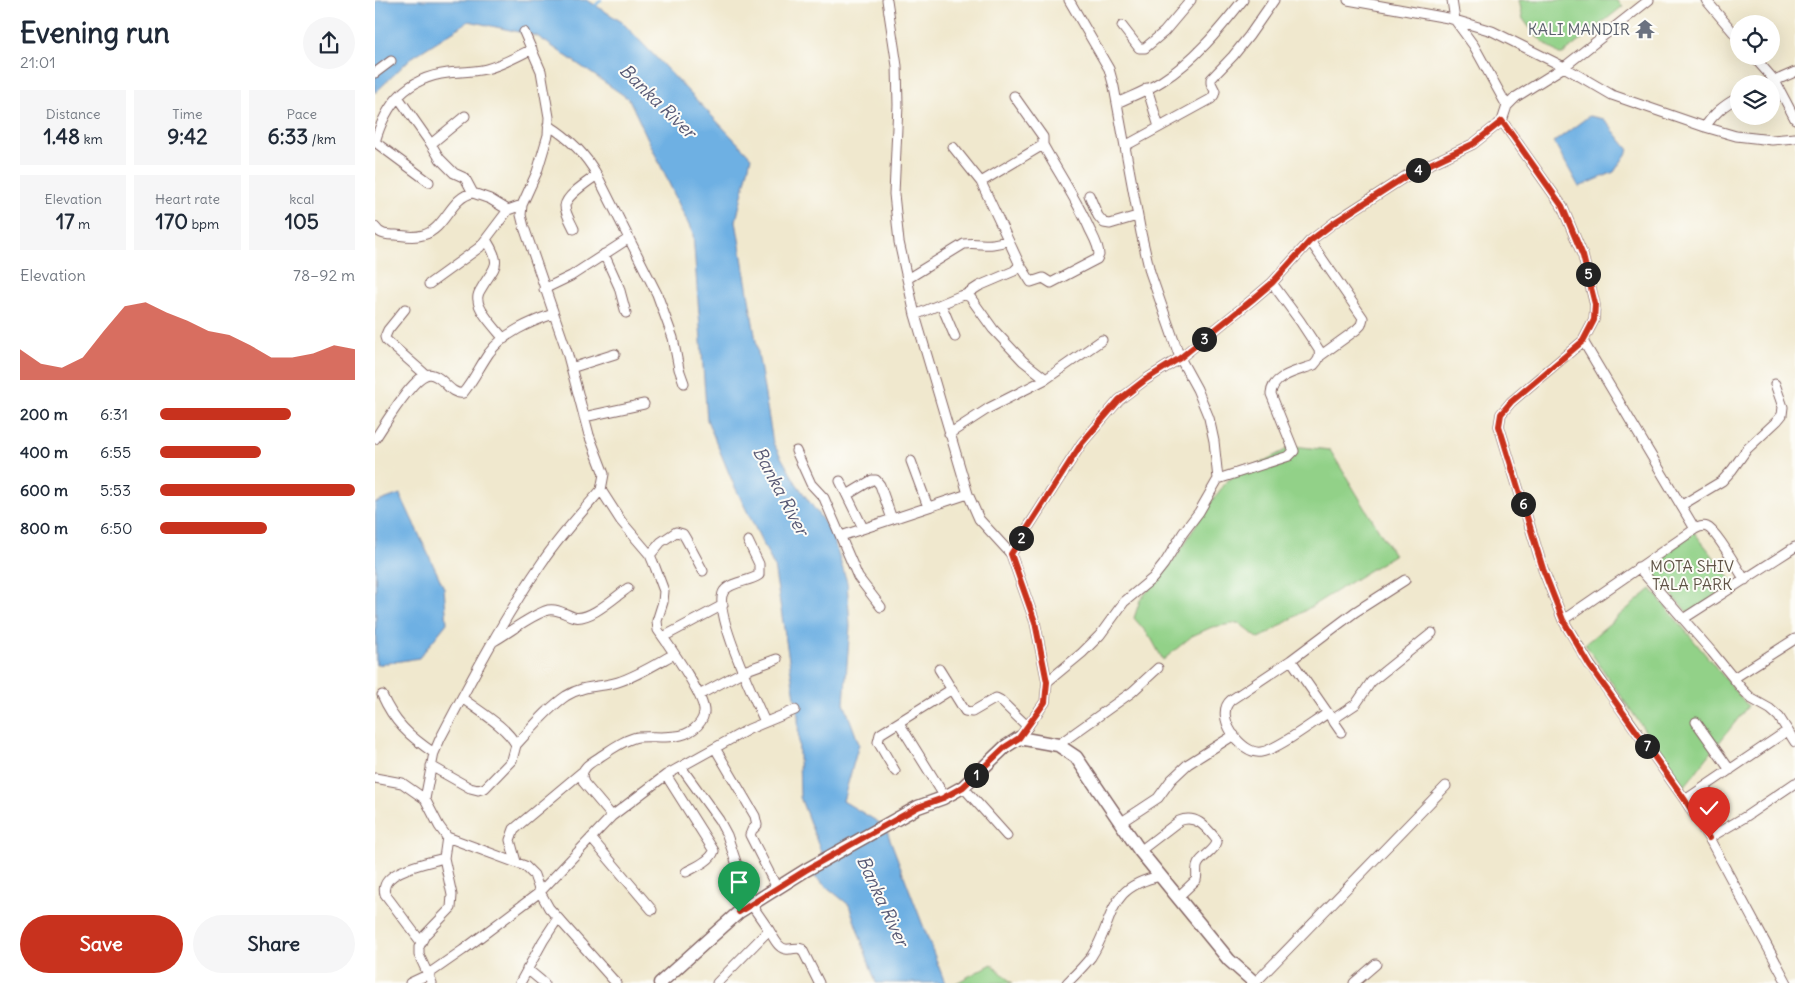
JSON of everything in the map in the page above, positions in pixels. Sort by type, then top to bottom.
[{"type":"street","points":[[660,983],[716,931],[751,904],[806,870],[918,807],[945,797],[963,787],[1005,747],[1019,738],[1045,702],[1047,682],[1035,622],[1011,554],[979,519],[968,494],[915,315],[899,242],[893,194],[898,105],[897,66],[887,0]]},
{"type":"street","points":[[1047,682],[1082,653],[1100,635],[1124,602],[1158,571],[1199,512],[1218,479],[1214,441],[1209,418],[1197,389],[1180,358],[1150,272],[1137,216],[1109,69],[1069,0]]},
{"type":"street","points":[[1122,26],[1139,48],[1145,48],[1164,32],[1191,0]]},
{"type":"street","points":[[1117,103],[1160,82],[1181,68],[1201,50],[1243,0]]},
{"type":"street","points":[[1125,146],[1214,95],[1215,91],[1211,79],[1249,36],[1274,0]]},
{"type":"street","points":[[1348,0],[1455,20],[1492,32],[1564,68],[1612,95],[1705,127],[1736,136],[1772,140],[1795,138]]},
{"type":"street","points":[[1452,0],[1455,20],[1474,46],[1507,106]]},
{"type":"street","points":[[1706,0],[1730,28]]},
{"type":"street","points":[[1011,554],[1082,443],[1119,400],[1145,380],[1180,358],[1272,283],[1310,241],[1335,222],[1411,173],[1473,144],[1502,121],[1507,106],[1516,97],[1564,68],[1644,1]]},
{"type":"street","points":[[425,799],[434,753],[462,698],[515,604],[541,563],[567,529],[601,490],[604,474],[584,417],[571,368],[523,227],[521,216],[522,205],[543,154],[548,135],[541,71],[524,32]]},
{"type":"street","points":[[429,182],[375,142],[380,123],[397,96],[409,86],[428,77],[446,73],[485,70],[532,49]]},
{"type":"street","points":[[375,73],[391,60]]},
{"type":"street","points":[[1780,79],[1795,72]]},
{"type":"street","points":[[1147,88],[1159,127]]},
{"type":"street","points":[[1780,95],[1795,120]]},
{"type":"street","points":[[397,96],[440,159],[454,173],[465,178],[473,193]]},
{"type":"street","points":[[953,147],[981,182],[1019,263],[1031,282],[1043,278],[1051,283],[1097,259],[1099,255],[1097,246],[1079,205],[1058,173],[1043,145],[1043,137],[1014,96]]},
{"type":"street","points":[[1705,127],[1712,115],[1730,102]]},
{"type":"street","points":[[431,144],[465,116]]},
{"type":"street","points":[[1502,121],[1562,206],[1583,256],[1595,304],[1594,320],[1583,341],[1511,402],[1501,414],[1499,426],[1543,569],[1563,620],[1590,666],[1685,800],[1709,838],[1787,983]]},
{"type":"street","points":[[548,125],[563,134],[579,149],[597,174],[668,320],[684,384]]},
{"type":"street","points":[[981,182],[1043,145]]},
{"type":"street","points":[[574,229],[565,206],[575,192],[597,174]]},
{"type":"street","points":[[377,232],[413,237],[423,236],[432,232],[461,198],[473,193],[490,199],[508,210]]},
{"type":"street","points":[[1089,194],[1098,216],[1104,223],[1110,224],[1137,216]]},
{"type":"street","points":[[429,284],[481,247],[508,210],[522,205]]},
{"type":"street","points":[[544,289],[571,276],[628,239]]},
{"type":"street","points":[[907,279],[964,244],[992,245],[1008,240]]},
{"type":"street","points":[[487,241],[497,264],[479,293],[477,301],[504,338]]},
{"type":"street","points":[[1218,479],[1292,454],[1293,447],[1271,394],[1271,388],[1279,379],[1314,365],[1320,356],[1361,325],[1363,318],[1310,241]]},
{"type":"street","points":[[604,254],[619,287],[626,313]]},
{"type":"street","points":[[915,315],[965,295],[979,286],[1014,271],[1018,268],[1019,263]]},
{"type":"street","points":[[1272,283],[1300,320],[1319,350],[1320,356]]},
{"type":"street","points":[[965,295],[970,297],[987,322],[1006,344],[1023,361],[1046,379]]},
{"type":"street","points":[[941,304],[955,338]]},
{"type":"street","points":[[405,310],[388,330],[385,337],[426,375]]},
{"type":"street","points":[[375,438],[403,398],[426,375],[431,374],[455,392],[463,393],[491,351],[504,338],[536,320],[553,314]]},
{"type":"street","points":[[949,434],[989,408],[1046,379],[1102,340]]},
{"type":"street","points":[[1583,341],[1695,529]]},
{"type":"street","points":[[571,368],[615,354]]},
{"type":"street","points":[[1682,505],[1722,481],[1752,444],[1782,415],[1783,407],[1775,384]]},
{"type":"street","points":[[584,417],[644,404]]},
{"type":"street","points":[[796,451],[811,484],[824,498],[858,577],[881,607]]},
{"type":"street","points":[[911,461],[928,507]]},
{"type":"street","points":[[847,495],[872,480],[876,480],[880,485],[893,519]]},
{"type":"street","points":[[840,481],[863,528]]},
{"type":"street","points":[[515,862],[510,840],[513,830],[590,764],[621,743],[637,737],[678,736],[689,733],[698,725],[704,714],[699,695],[658,630],[657,621],[663,602],[664,591],[650,555],[625,528],[601,490]]},
{"type":"street","points":[[841,536],[968,494]]},
{"type":"street","points":[[1563,620],[1638,567],[1702,526],[1711,530],[1745,580]]},
{"type":"street","points":[[650,555],[661,542],[676,532],[683,534],[703,571]]},
{"type":"street","points":[[748,541],[759,564],[759,575],[726,588],[723,594],[723,605],[728,634],[765,722]]},
{"type":"street","points":[[1683,619],[1794,550]]},
{"type":"street","points":[[1638,567],[1752,699],[1771,709],[1779,717],[1795,742]]},
{"type":"street","points":[[1405,580],[1355,612],[1291,660],[1227,703],[1225,713],[1234,735],[1240,744],[1256,753],[1274,748],[1356,704],[1371,682],[1432,633]]},
{"type":"street","points":[[494,641],[549,610],[557,610],[577,618],[593,613],[628,588]]},
{"type":"street","points":[[663,637],[723,605]]},
{"type":"street","points":[[1734,678],[1795,638]]},
{"type":"street","points":[[431,766],[470,788],[478,790],[485,788],[512,760],[516,745],[551,708],[565,697],[579,689],[619,682],[674,654]]},
{"type":"street","points":[[699,695],[744,670],[777,659]]},
{"type":"street","points":[[1291,660],[1341,732]]},
{"type":"street","points":[[1058,744],[1132,692],[1158,668]]},
{"type":"street","points":[[939,669],[962,707],[969,712],[996,698],[1027,727]]},
{"type":"street","points":[[895,771],[878,738],[883,731],[952,690]]},
{"type":"street","points":[[382,694],[395,720],[409,734],[434,753]]},
{"type":"street","points":[[462,698],[506,732],[516,745]]},
{"type":"street","points":[[410,983],[429,979],[463,950],[540,892],[612,816],[666,775],[749,729],[795,710]]},
{"type":"street","points":[[1696,722],[1729,770]]},
{"type":"street","points":[[899,723],[945,797]]},
{"type":"street","points":[[1685,800],[1787,731]]},
{"type":"street","points":[[1120,822],[1158,798],[1175,776],[1188,764],[1234,735]]},
{"type":"street","points":[[1019,738],[1058,744],[1076,757],[1140,851],[1229,960],[1255,983],[1446,786]]},
{"type":"street","points":[[715,748],[755,816],[757,825],[750,835],[777,888]]},
{"type":"street","points":[[681,767],[719,820],[732,846],[739,871]]},
{"type":"street","points":[[582,772],[584,783],[612,816]]},
{"type":"street","points":[[666,775],[714,850],[714,854],[709,858],[686,872]]},
{"type":"street","points":[[375,778],[402,783],[425,799],[447,837],[525,866],[534,875],[540,892],[549,908],[616,983]]},
{"type":"street","points":[[1709,838],[1745,817],[1795,783]]},
{"type":"street","points":[[963,787],[1007,836]]},
{"type":"street","points":[[1140,851],[1185,818],[1192,818],[1198,821],[1216,839],[1217,842],[1214,849],[1198,863],[1196,870],[1198,877],[1178,897]]},
{"type":"street","points":[[429,979],[419,955],[421,942],[451,908],[452,895],[444,858],[447,837]]},
{"type":"street","points":[[591,838],[652,910]]},
{"type":"street","points":[[421,942],[385,894],[385,884],[396,873],[444,858]]},
{"type":"street","points":[[1067,983],[1091,957],[1115,902],[1129,887],[1143,879],[1161,876]]},
{"type":"street","points":[[751,904],[781,949],[802,949],[819,983]]},
{"type":"street","points":[[520,983],[558,918]]},
{"type":"street","points":[[717,983],[769,930]]},
{"type":"street","points":[[1354,983],[1376,964]]},
{"type":"street","points":[[527,969],[544,983]]},
{"type":"green space","points":[[1519,0],[1616,0],[1623,6],[1563,54],[1559,54],[1536,36],[1523,19]]},
{"type":"green space","points":[[1293,446],[1330,450],[1394,555],[1259,639],[1239,623],[1212,627],[1192,636],[1163,660],[1151,638],[1134,618],[1140,600],[1177,556],[1207,507],[1228,480]]},
{"type":"green space","name":"MOTA SHIV TALA PARK","points":[[1694,532],[1734,583],[1689,614],[1648,568]]},
{"type":"green space","points":[[1651,589],[1748,706],[1684,787],[1585,644]]},
{"type":"green space","points":[[992,964],[1012,983],[956,983]]},
{"type":"water","name":"Banka River","points":[[378,0],[587,0],[622,22],[751,157],[736,221],[773,443],[796,483],[831,532],[847,582],[850,626],[844,703],[859,744],[843,801],[885,826],[945,983],[876,983],[849,905],[806,870],[824,860],[800,797],[798,716],[774,566],[733,483],[707,420],[693,234],[629,99],[537,36],[469,21],[411,58],[375,93],[375,2]]},
{"type":"water","points":[[1589,116],[1604,119],[1629,150],[1614,172],[1579,187],[1554,142]]},
{"type":"water","points":[[400,494],[444,588],[447,623],[419,658],[376,665],[375,503]]},
{"type":"waterway","points":[[593,8],[601,0]]},
{"type":"place","name":"KALI MANDIR","points":[[1645,29]]},
{"type":"route","points":[[739,912],[806,870],[918,807],[943,798],[963,787],[1005,747],[1019,738],[1045,702],[1047,682],[1035,622],[1011,554],[1082,443],[1119,400],[1145,380],[1180,358],[1252,300],[1272,283],[1310,241],[1335,222],[1411,173],[1473,144],[1502,121],[1562,206],[1583,256],[1595,304],[1594,320],[1583,341],[1511,402],[1501,414],[1499,426],[1543,569],[1563,620],[1590,666],[1685,800],[1709,838]]}]
